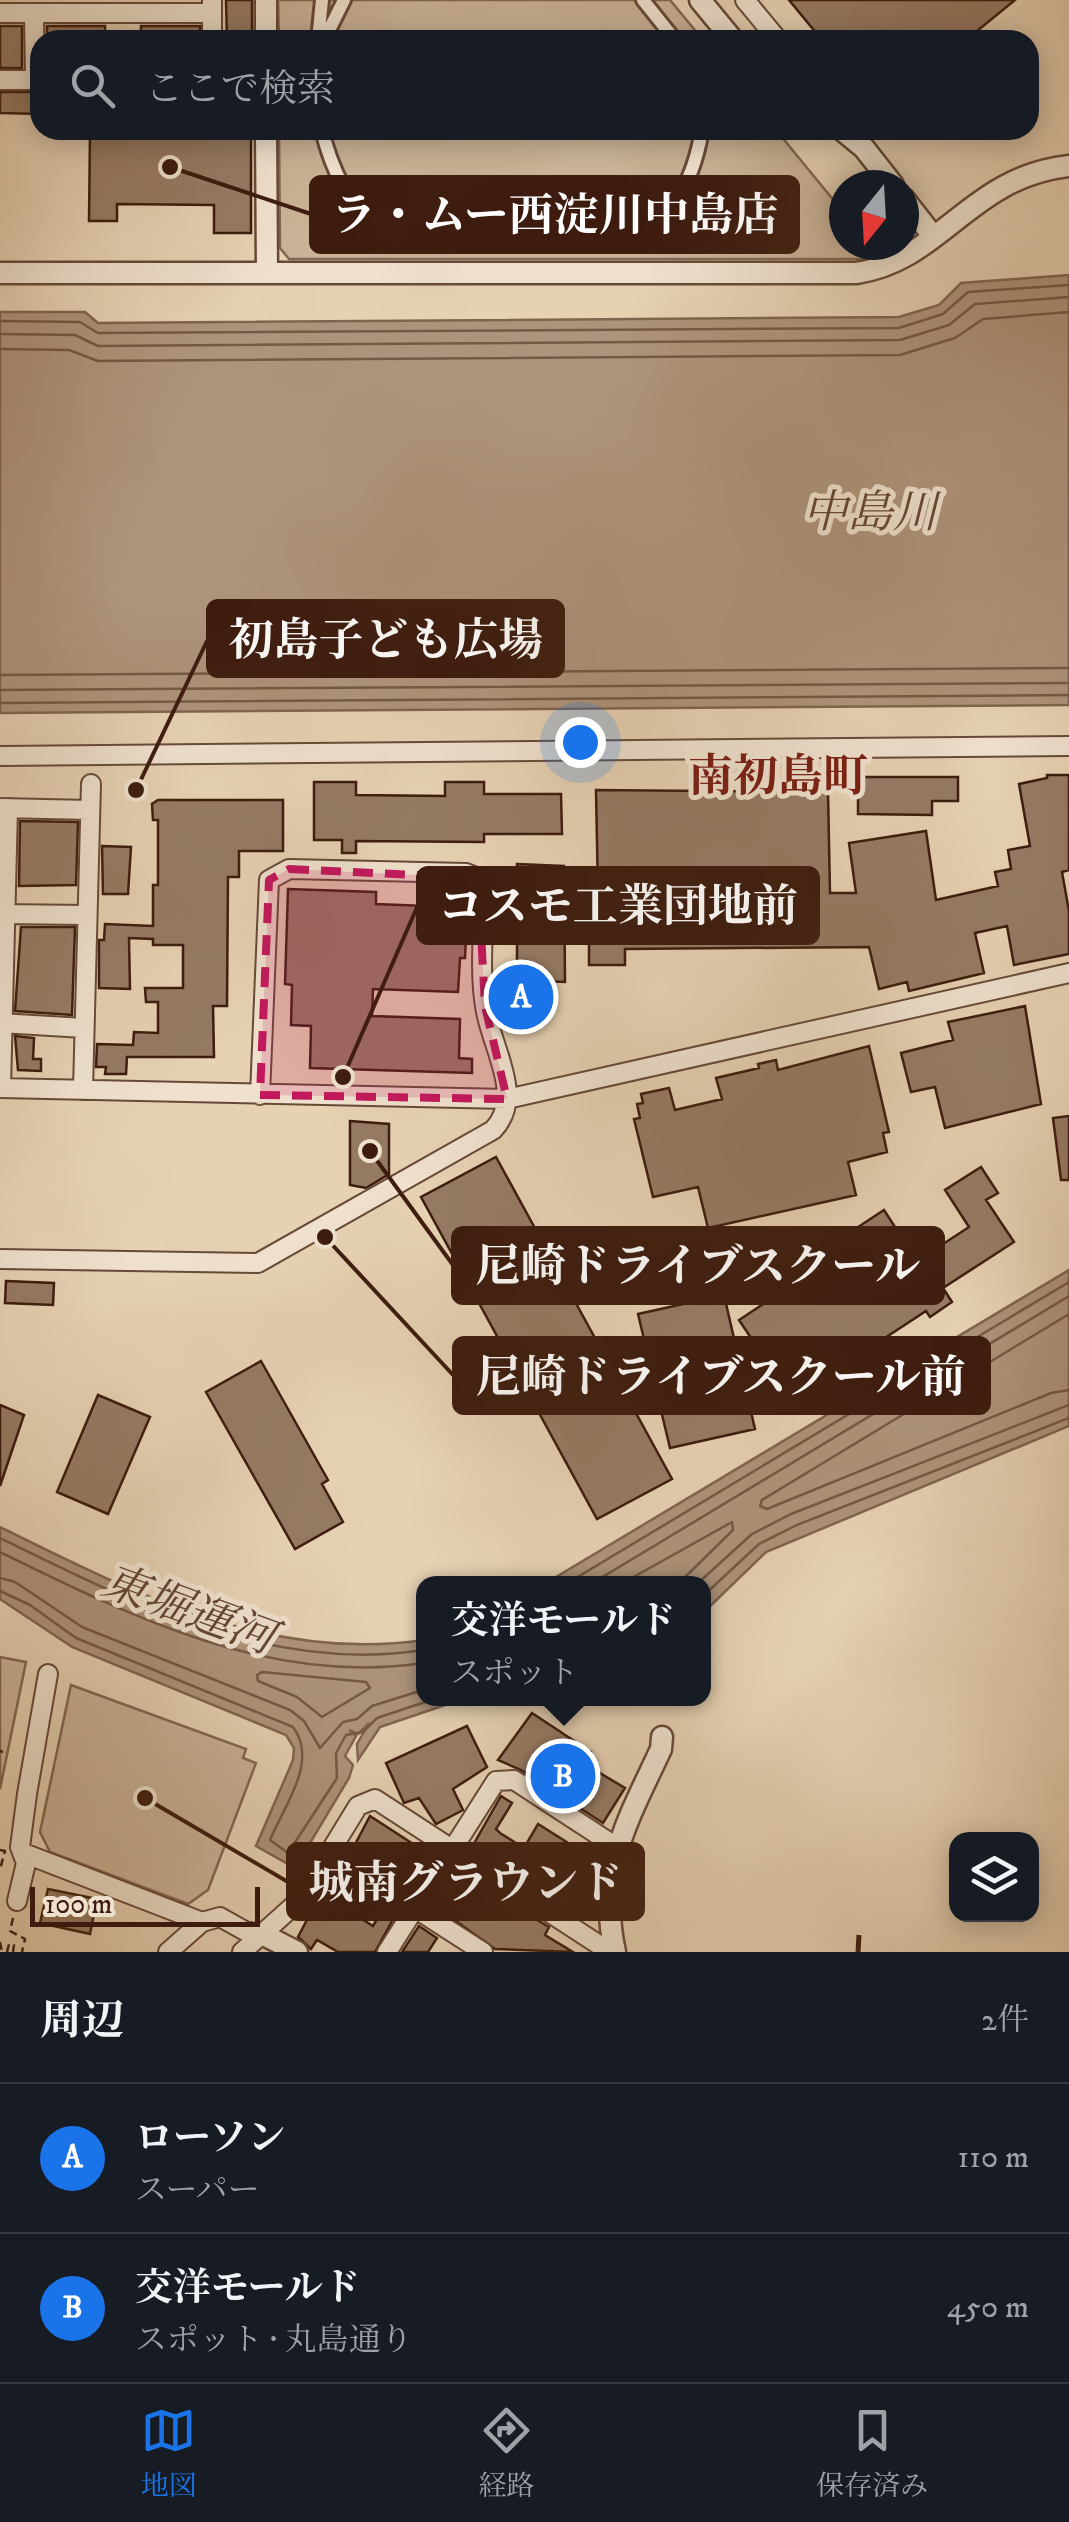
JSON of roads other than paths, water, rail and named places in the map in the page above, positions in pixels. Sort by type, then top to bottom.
[{"type":"street","points":[[266,0],[266,30]]},
{"type":"street","points":[[321,30],[322,0]]},
{"type":"street","points":[[327,30],[344,0]]},
{"type":"street","points":[[643,0],[667,30]]},
{"type":"street","points":[[700,0],[725,30]]},
{"type":"street","points":[[745,0],[770,30]]},
{"type":"street","points":[[0,13],[69,7],[212,7]]},
{"type":"street","points":[[34,13],[35,30]]},
{"type":"street","points":[[0,80],[30,80]]},
{"type":"street","points":[[266,140],[267,273]]},
{"type":"street","points":[[325,140],[352,201],[382,232],[616,236],[660,214],[674,200],[696,168],[700,140]]},
{"type":"street","points":[[854,140],[881,170]]},
{"type":"street","points":[[0,273],[856,273],[896,265],[985,194],[1032,174],[1069,166]]},
{"type":"street","points":[[919,218],[933,236]]},
{"type":"street","points":[[0,756],[1069,746]]},
{"type":"street","points":[[83,1090],[92,784]]},
{"type":"street","points":[[90,810],[4,808],[0,1088],[508,1098],[1069,972]]},
{"type":"street","points":[[0,1259],[258,1263],[482,1138],[504,1119],[508,1098],[485,1006],[484,890],[478,878],[466,873],[288,869],[277,872],[266,890],[260,1095]]},
{"type":"street","points":[[2,914],[87,915]]},
{"type":"street","points":[[1,1023],[84,1028]]},
{"type":"street","points":[[48,1674],[20,1847],[26,1854],[202,1922]]},
{"type":"street","points":[[613,1952],[609,1896],[615,1846],[660,1749],[662,1736]]},
{"type":"street","points":[[387,1952],[496,1781],[514,1780],[615,1846]]},
{"type":"street","points":[[242,1952],[301,1899],[358,1806],[375,1798],[613,1952]]},
{"type":"street","points":[[329,1852],[483,1952]]},
{"type":"street","points":[[17,1901],[26,1854]]},
{"type":"street","points":[[168,1952],[202,1922],[220,1917],[297,1952]]},
{"type":"water","name":"中島川","points":[[1069,275],[1069,705],[0,713],[0,312],[85,312],[98,323],[899,317],[939,305],[961,283]]},
{"type":"water","points":[[1069,1270],[1069,1426],[766,1552],[711,1605],[711,1576],[558,1576]]},
{"type":"water","points":[[0,1527],[152,1598],[257,1632],[311,1641],[367,1644],[416,1640],[416,1706],[442,1706],[380,1727],[358,1760],[357,1744],[369,1723],[358,1734],[349,1730],[356,1736],[345,1756],[353,1765],[349,1778],[295,1868],[256,1846],[293,1760],[294,1748],[286,1735],[72,1647],[0,1599]]},
{"type":"railway","points":[[858,1952],[859,1935]]},
{"type":"place","name":"ラ・ムー西淀川中島店","points":[[170,167]]},
{"type":"place","name":"初島子ども広場","points":[[136,790]]},
{"type":"place","name":"ローソン","points":[[521,997]]},
{"type":"place","name":"コスモ工業団地前","points":[[343,1077]]},
{"type":"place","name":"尼崎ドライブスクール","points":[[370,1151]]},
{"type":"place","name":"尼崎ドライブスクール前","points":[[325,1237]]},
{"type":"place","name":"交洋モールド","points":[[563,1776]]},
{"type":"place","name":"城南グラウンド","points":[[145,1798]]},
{"type":"district","name":"南初島町","points":[[778,778]]},
{"type":"water label","name":"東堀運河","points":[[188,1611]]}]
